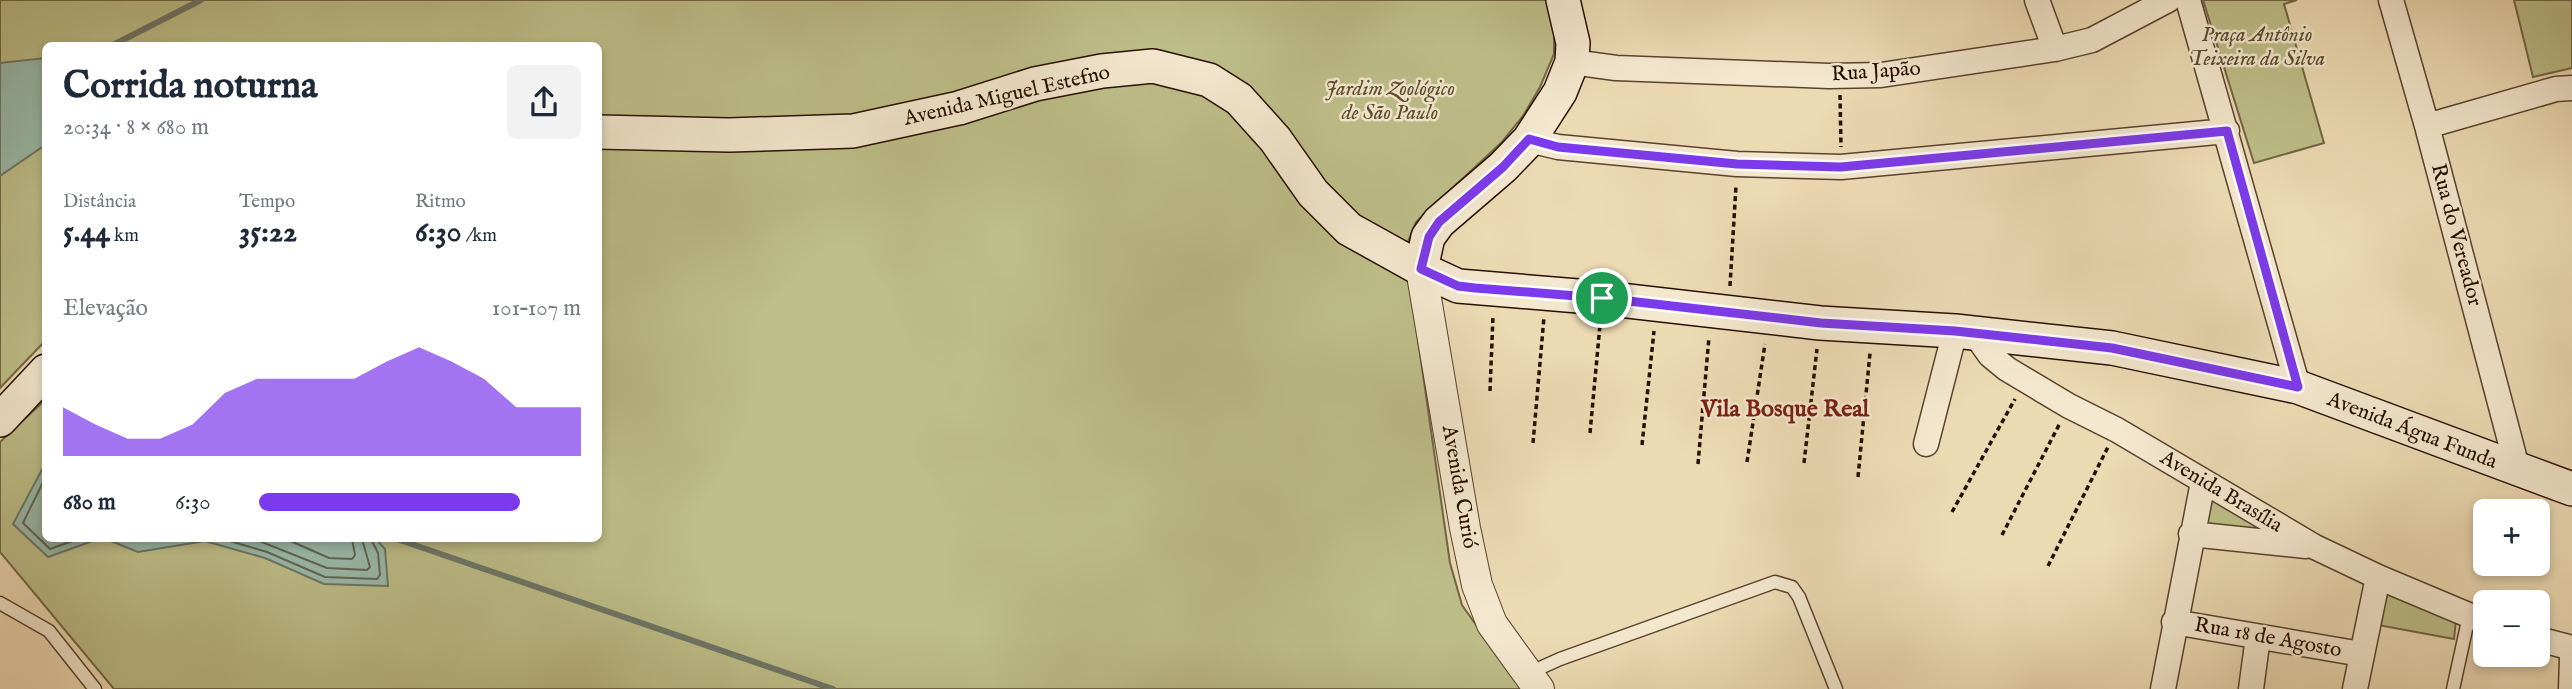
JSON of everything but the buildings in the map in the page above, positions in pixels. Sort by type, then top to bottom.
[{"type":"main road","points":[[1421,269],[1429,237],[1439,222],[1503,167],[1529,139],[1560,92],[1572,62],[1573,43],[1563,0]]},
{"type":"main road","name":"Avenida Miguel Estefno","points":[[602,132],[729,135],[853,131],[958,108],[1035,84],[1102,71],[1153,66],[1209,80],[1239,99],[1275,139],[1313,193],[1349,229],[1421,269]]},
{"type":"main road","name":"Avenida Água Funda","points":[[1421,269],[1458,286],[1602,298],[1821,323],[1965,332],[2112,348],[2298,387],[2572,489]]},
{"type":"main road","points":[[0,420],[42,375]]},
{"type":"street","points":[[2037,0],[2055,50]]},
{"type":"street","name":"Rua Japão","points":[[1572,62],[1616,68],[1881,75],[2055,50],[2092,40],[2168,0]]},
{"type":"street","points":[[2188,0],[2298,387]]},
{"type":"street","name":"Rua do Vereador","points":[[2390,0],[2427,126],[2518,471]]},
{"type":"street","points":[[2427,126],[2556,89],[2572,88]]},
{"type":"street","points":[[1529,139],[1558,147],[1737,164],[1841,167],[2227,131]]},
{"type":"street","name":"Avenida Curió","points":[[1421,269],[1477,585],[1492,624],[1534,681]]},
{"type":"street","points":[[1926,444],[1965,332]]},
{"type":"street","name":"Avenida Brasília","points":[[1965,332],[1990,355],[2026,379],[2315,547],[2378,578],[2473,617]]},
{"type":"street","points":[[2163,689],[2203,482]]},
{"type":"street","points":[[2192,534],[2315,547]]},
{"type":"street","points":[[2355,689],[2378,578]]},
{"type":"street","name":"Rua 18 de Agosto","points":[[2174,622],[2361,654]]},
{"type":"street","points":[[2251,689],[2258,637]]},
{"type":"street","points":[[2550,642],[2572,648]]},
{"type":"street","points":[[2571,689],[2572,658]]},
{"type":"lane","points":[[1534,681],[1560,659],[1775,582],[1792,587],[1799,597],[1836,689]]},
{"type":"lane","points":[[0,603],[49,631],[95,689]]},
{"type":"lane","points":[[2454,689],[2473,631]]},
{"type":"path","points":[[1840,76],[1841,167]]},
{"type":"path","points":[[1698,464],[1720,312],[1737,164]]},
{"type":"path","points":[[1490,391],[1493,290]]},
{"type":"path","points":[[1533,443],[1546,295]]},
{"type":"path","points":[[1590,433],[1602,298]]},
{"type":"path","points":[[1642,445],[1657,304]]},
{"type":"path","points":[[1747,462],[1769,317]]},
{"type":"path","points":[[1804,463],[1821,323]]},
{"type":"path","points":[[1858,477],[1872,326]]},
{"type":"path","points":[[1952,512],[2026,379]]},
{"type":"path","points":[[2002,535],[2069,405]]},
{"type":"path","points":[[2048,566],[2117,430]]},
{"type":"green space","name":"Jardim Zoológico de São Paulo","points":[[0,0],[1547,0],[1554,33],[1554,54],[1540,87],[1523,116],[1502,142],[1416,222],[1405,249],[1450,563],[1462,605],[1521,689],[114,689],[0,552],[0,442],[42,403],[42,542],[602,542],[602,42],[42,42],[42,344],[0,388]]},
{"type":"green space","name":"Praça Antônio Teixeira da Silva","points":[[2203,0],[2297,0],[2284,4],[2324,143],[2254,163]]},
{"type":"green space","points":[[2514,0],[2572,0],[2572,68],[2533,77]]},
{"type":"green space","points":[[2209,493],[2288,539],[2199,529]]},
{"type":"green space","points":[[2388,592],[2456,620],[2454,639],[2378,625]]},
{"type":"water","points":[[42,58],[42,147],[0,176],[0,63]]},
{"type":"water","points":[[42,470],[42,542],[90,542],[48,557],[13,524]]},
{"type":"water","points":[[113,542],[199,542],[138,552]]},
{"type":"water","points":[[209,542],[379,542],[385,549],[388,586],[324,584],[265,558]]},
{"type":"waterway","points":[[119,42],[201,0]]},
{"type":"waterway","points":[[406,542],[833,689]]},
{"type":"district","name":"Vila Bosque Real","points":[[1785,409]]},
{"type":"route","points":[[2227,131],[2298,387],[2112,348],[1955,331],[1821,323],[1602,298],[1458,286],[1421,269],[1429,237],[1439,222],[1503,167],[1529,139],[1558,147],[1737,164],[1841,167],[2227,131]]}]
